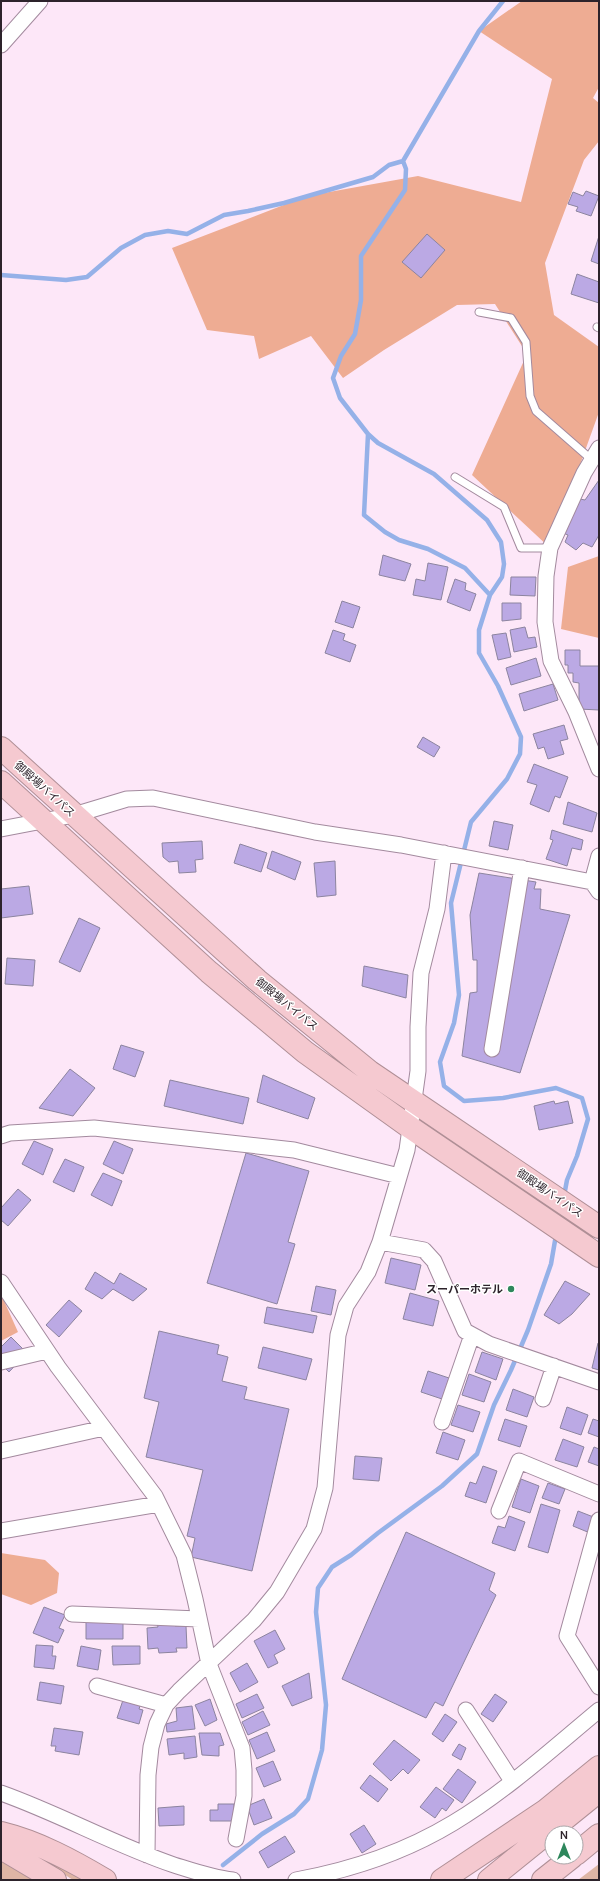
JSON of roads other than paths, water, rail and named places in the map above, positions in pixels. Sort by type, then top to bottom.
[{"type":"highway","name":"御殿場バイパス","points":[[1,748],[257,980],[381,1080],[554,1194],[599,1227]]},
{"type":"highway","points":[[1,782],[209,972],[305,1052],[411,1128],[599,1256]]},
{"type":"highway","points":[[578,1212],[599,1222]]},
{"type":"highway","points":[[442,1880],[545,1811],[599,1767]]},
{"type":"highway","points":[[489,1880],[599,1791]]},
{"type":"highway","points":[[1,1833],[45,1848],[77,1863],[105,1880]]},
{"type":"highway","points":[[584,1847],[599,1834]]},
{"type":"highway","points":[[1,1848],[55,1880]]},
{"type":"highway","points":[[543,1880],[562,1865]]},
{"type":"street","points":[[1,45],[40,1]]},
{"type":"street","points":[[596,454],[550,548],[546,576],[545,622],[551,661],[576,712],[599,769]]},
{"type":"street","points":[[1,829],[74,815],[127,799],[153,798],[315,832],[444,853],[522,868],[595,887],[599,856]]},
{"type":"street","points":[[147,1856],[148,1775],[151,1747],[157,1724],[166,1705],[254,1620],[277,1592],[314,1529],[325,1488],[338,1335],[346,1306],[368,1272],[380,1242],[407,1150],[418,1071],[418,1027],[421,973],[437,909],[444,853]]},
{"type":"street","points":[[492,1049],[522,868]]},
{"type":"street","points":[[1,1136],[10,1133],[94,1128],[294,1150],[399,1176]]},
{"type":"street","points":[[380,1242],[424,1250],[434,1261],[465,1331],[488,1344],[599,1382]]},
{"type":"street","points":[[1,1282],[47,1351],[155,1496],[184,1555],[209,1664],[242,1748],[244,1796],[236,1839]]},
{"type":"street","points":[[442,1422],[472,1335]]},
{"type":"street","points":[[1,1362],[47,1351]]},
{"type":"street","points":[[543,1399],[554,1366]]},
{"type":"street","points":[[1,1451],[104,1428]]},
{"type":"street","points":[[499,1511],[520,1461],[599,1494]]},
{"type":"street","points":[[1,1531],[159,1504]]},
{"type":"street","points":[[599,1520],[567,1636],[599,1687]]},
{"type":"street","points":[[72,1614],[199,1619]]},
{"type":"street","points":[[97,1686],[166,1705]]},
{"type":"street","points":[[466,1710],[512,1781]]},
{"type":"street","points":[[296,1880],[329,1874],[368,1862],[409,1846],[452,1823],[512,1781],[599,1710]]},
{"type":"street","points":[[1,1792],[31,1803],[147,1856],[194,1871],[233,1880]]},
{"type":"lane","points":[[479,312],[511,318],[526,342],[530,396],[536,411],[596,454]]},
{"type":"lane","points":[[455,477],[504,507],[521,548],[550,548]]},
{"type":"waterway","points":[[1,275],[66,280],[87,277],[121,248],[145,235],[168,231],[187,234],[224,215],[284,203],[373,177],[389,165],[403,161],[479,31],[503,1]]},
{"type":"waterway","points":[[403,161],[406,169],[405,190],[361,256],[361,300],[355,334],[341,356],[333,378],[340,398],[368,434],[378,443],[434,474],[487,520],[501,542],[504,564],[502,577],[490,595],[479,630],[479,653],[498,686],[521,737],[520,754],[507,779],[471,822],[451,903],[459,995],[454,1023],[440,1062],[444,1086],[464,1101],[503,1098],[556,1088],[582,1098],[588,1119],[577,1156],[567,1180],[564,1196]]},
{"type":"waterway","points":[[368,434],[364,515],[385,532],[399,540],[428,549],[465,568],[490,595]]},
{"type":"waterway","points":[[223,1865],[262,1834],[294,1814],[308,1799],[322,1750],[326,1705],[316,1612],[318,1588],[332,1567],[351,1555],[378,1533],[442,1486],[477,1454],[494,1405],[528,1330],[551,1264],[556,1235]]},
{"type":"place","name":"スーパーホテル","points":[[511,1289]]}]
